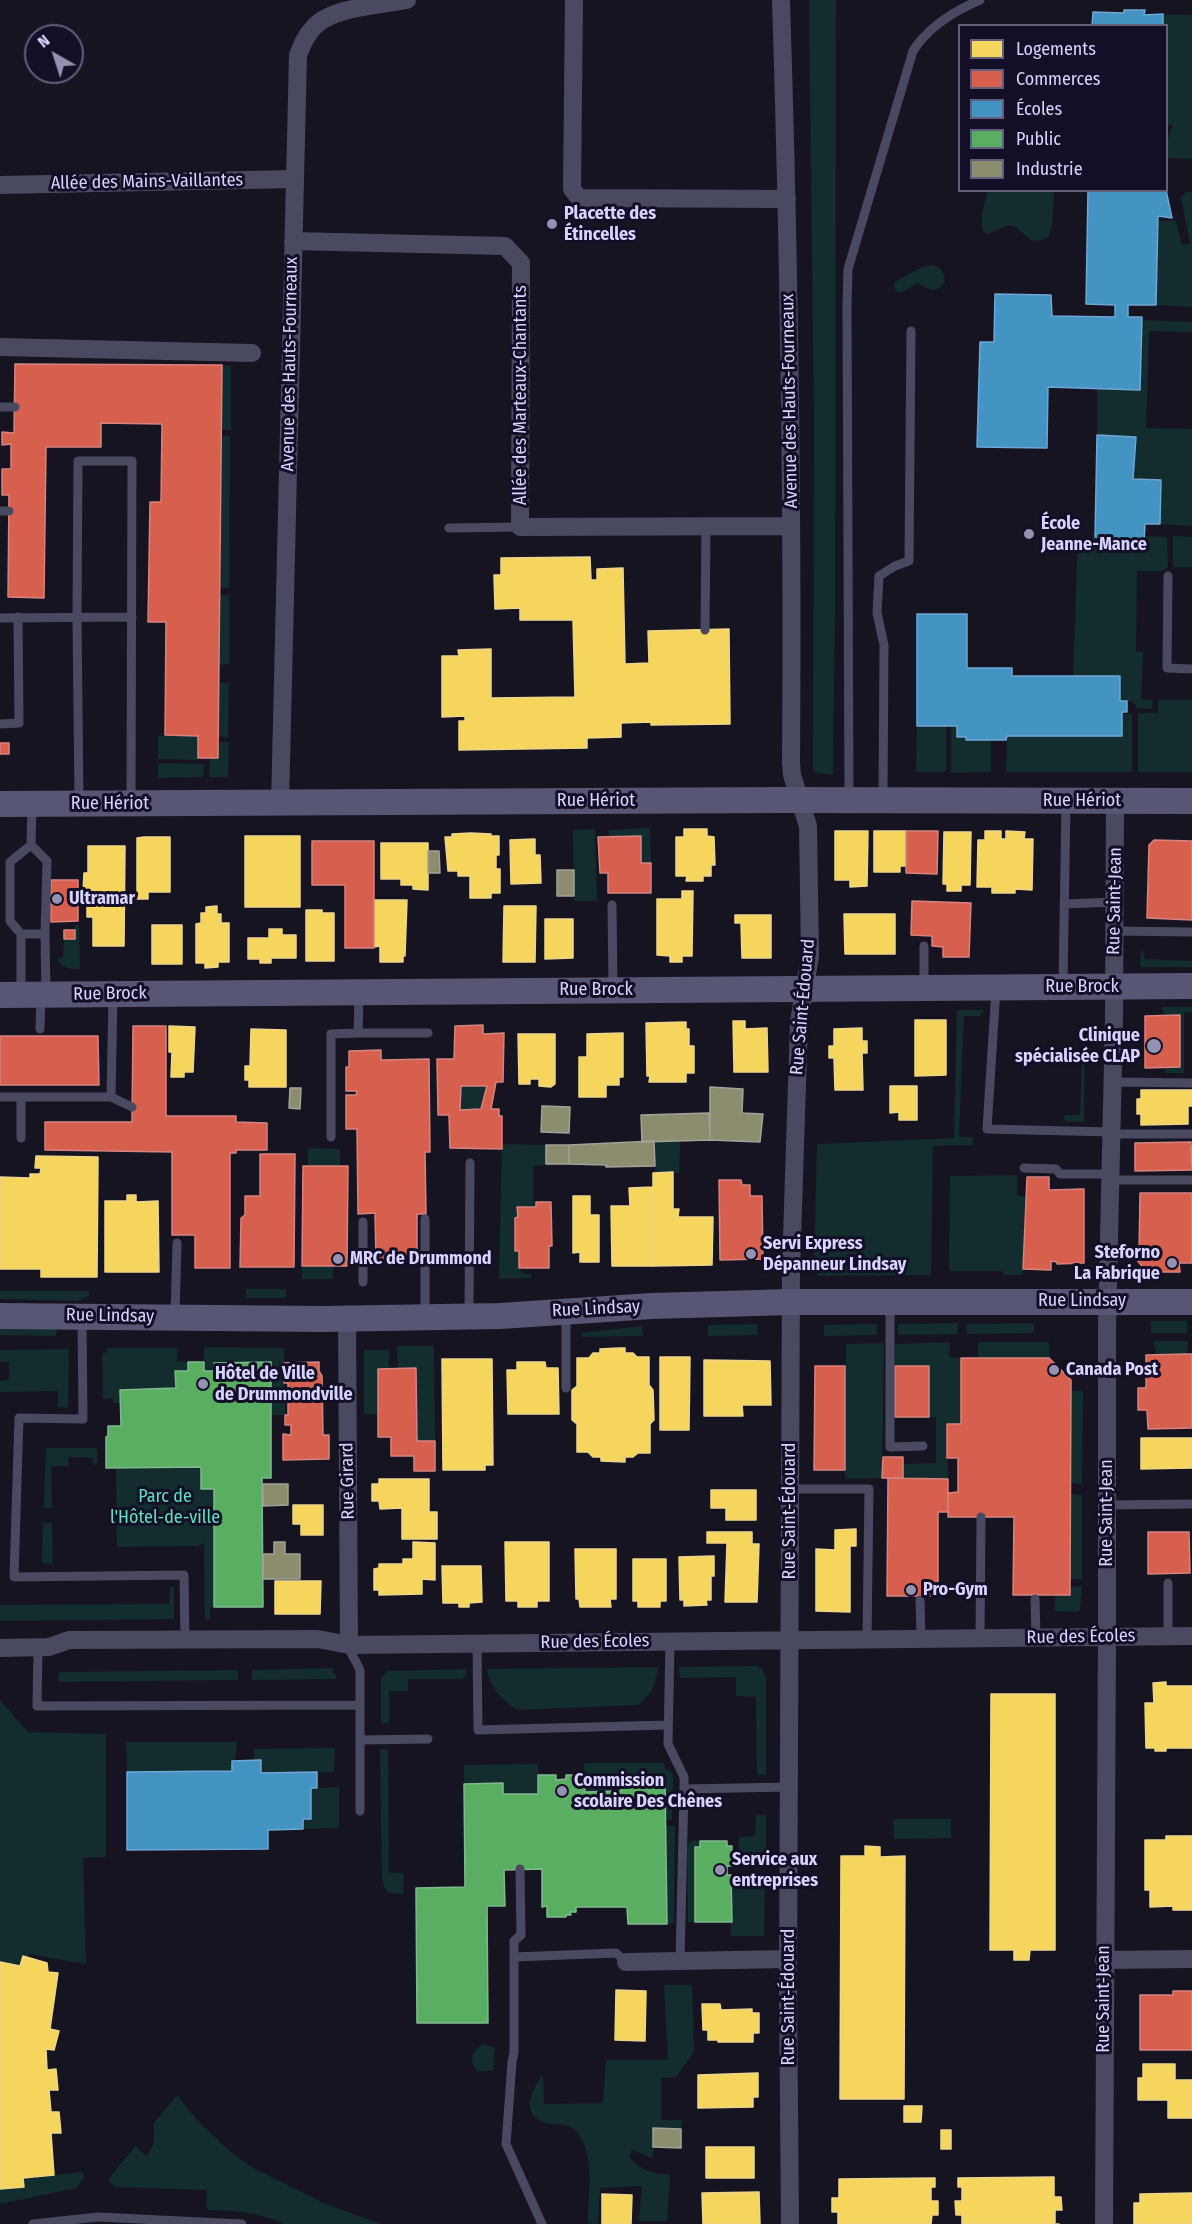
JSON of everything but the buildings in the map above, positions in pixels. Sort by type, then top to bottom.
[{"type":"street","name":"Avenue des Hauts-Fourneaux","points":[[280,804],[298,55],[303,41],[315,26],[332,14],[407,0]]},
{"type":"street","points":[[574,0],[572,189],[579,198],[787,199]]},
{"type":"street","name":"Avenue des Hauts-Fourneaux","points":[[781,0],[787,199],[791,763],[792,775],[800,800]]},
{"type":"street","name":"Allée des Mains-Vaillantes","points":[[0,185],[295,179]]},
{"type":"street","name":"Allée des Marteaux-Chantants","points":[[293,241],[505,246],[521,263],[520,527],[791,526]]},
{"type":"street","points":[[0,347],[252,353]]},
{"type":"street","name":"Rue Hériot","points":[[0,804],[800,800],[1192,801]]},
{"type":"street","name":"Rue Saint-Édouard","points":[[790,2224],[788,1959],[790,1302],[799,1022],[810,956],[809,837],[800,800]]},
{"type":"street","name":"Rue Saint-Jean","points":[[1104,2224],[1107,1301],[1113,1082],[1116,801]]},
{"type":"street","name":"Rue Brock","points":[[27,995],[1192,986]]},
{"type":"street","name":"Rue Lindsay","points":[[0,1316],[468,1317],[790,1302],[1192,1302]]},
{"type":"street","name":"Rue Girard","points":[[346,1318],[349,1645]]},
{"type":"street","name":"Rue des Écoles","points":[[0,1648],[49,1647],[69,1640],[318,1639],[349,1645],[1192,1636]]},
{"type":"street","points":[[626,1962],[788,1959]]},
{"type":"street","points":[[1104,1960],[1192,1959]]},
{"type":"lane","points":[[849,800],[848,269],[913,51],[930,30],[980,0]]},
{"type":"lane","points":[[883,800],[885,645],[877,613],[879,576],[909,561],[911,331]]},
{"type":"lane","points":[[0,407],[15,407]]},
{"type":"lane","points":[[79,804],[78,461],[132,461],[131,804]]},
{"type":"lane","points":[[705,630],[706,526]]},
{"type":"lane","points":[[449,528],[520,527]]},
{"type":"lane","points":[[1168,576],[1167,668],[1192,669]]},
{"type":"lane","points":[[0,724],[19,723],[18,617]]},
{"type":"lane","points":[[0,618],[132,617]]},
{"type":"lane","points":[[1063,987],[1066,801]]},
{"type":"lane","points":[[27,995],[45,934],[47,861],[31,845],[32,804]]},
{"type":"lane","points":[[31,845],[10,862],[10,921],[21,934],[27,995],[40,1029]]},
{"type":"lane","points":[[1064,904],[1114,902]]},
{"type":"lane","points":[[612,905],[613,990]]},
{"type":"lane","points":[[1114,931],[1192,932]]},
{"type":"lane","points":[[21,934],[45,934]]},
{"type":"lane","points":[[924,946],[924,988]]},
{"type":"lane","points":[[996,987],[987,1129],[1192,1134]]},
{"type":"lane","points":[[358,1033],[360,992]]},
{"type":"lane","points":[[111,1097],[113,994]]},
{"type":"lane","points":[[331,1137],[331,1034],[428,1033]]},
{"type":"lane","points":[[1113,1082],[1192,1083]]},
{"type":"lane","points":[[0,1097],[111,1097],[132,1107]]},
{"type":"lane","points":[[21,1097],[21,1138]]},
{"type":"lane","points":[[468,1317],[470,1163]]},
{"type":"lane","points":[[1024,1168],[1056,1169],[1060,1174],[1192,1179]]},
{"type":"lane","points":[[425,1219],[425,1317]]},
{"type":"lane","points":[[363,1222],[363,1282]]},
{"type":"lane","points":[[175,1317],[177,1243]]},
{"type":"lane","points":[[890,1301],[890,1447],[924,1446]]},
{"type":"lane","points":[[566,1311],[566,1388]]},
{"type":"lane","points":[[82,1316],[83,1419],[19,1418],[14,1577],[184,1575],[186,1640]]},
{"type":"lane","points":[[790,1489],[869,1489],[867,1639]]},
{"type":"lane","points":[[1107,1505],[1192,1504]]},
{"type":"lane","points":[[980,1638],[981,1517]]},
{"type":"lane","points":[[1168,1583],[1168,1636]]},
{"type":"lane","points":[[1035,1599],[1036,1637]]},
{"type":"lane","points":[[921,1600],[921,1638]]},
{"type":"lane","points":[[670,1641],[668,1744],[684,1777],[680,1961]]},
{"type":"lane","points":[[477,1643],[478,1730],[668,1725]]},
{"type":"lane","points":[[349,1645],[351,1656],[360,1671],[360,1811]]},
{"type":"lane","points":[[38,1648],[37,1706],[360,1705]]},
{"type":"lane","points":[[360,1740],[428,1739]]},
{"type":"lane","points":[[684,1789],[789,1787]]},
{"type":"lane","points":[[520,1869],[521,1935],[514,1941],[514,2053],[506,2145],[542,2224]]},
{"type":"lane","points":[[514,1957],[616,1953],[626,1962]]},
{"type":"lane","points":[[33,2224],[98,2217],[243,2224]]},
{"type":"green space","points":[[809,0],[836,0],[833,775],[813,772],[814,419]]},
{"type":"green space","points":[[1163,14],[1192,15],[1192,159],[1168,158],[1168,138],[1173,125],[1168,125],[1168,24],[1163,24]]},
{"type":"green space","points":[[988,192],[1054,192],[1052,225],[1049,236],[1041,240],[1032,241],[1016,227],[1009,225],[987,234],[982,230],[982,213]]},
{"type":"green space","points":[[1186,192],[1192,192],[1192,307],[1156,305],[1157,221],[1176,221],[1182,245],[1190,244],[1181,197]]},
{"type":"green space","points":[[930,265],[939,268],[944,275],[945,282],[938,289],[932,290],[918,283],[902,292],[897,292],[894,288],[895,282]]},
{"type":"green space","points":[[1142,320],[1192,322],[1192,332],[1149,331],[1146,428],[1192,429],[1192,526],[1160,524],[1161,480],[1133,479],[1136,437],[1097,435],[1097,388],[1140,389]]},
{"type":"green space","points":[[222,365],[231,366],[231,430],[221,430]]},
{"type":"green space","points":[[221,436],[230,436],[229,588],[220,588]]},
{"type":"green space","points":[[1145,536],[1167,537],[1168,568],[1165,568],[1165,571],[1137,571],[1136,651],[1143,652],[1141,699],[1153,700],[1152,709],[1137,708],[1132,701],[1120,701],[1120,676],[1073,676],[1078,539],[1119,538],[1119,543],[1144,543]]},
{"type":"green space","points":[[1173,536],[1192,537],[1192,567],[1173,567]]},
{"type":"green space","points":[[220,595],[229,595],[229,664],[219,665]]},
{"type":"green space","points":[[219,683],[229,683],[228,737],[218,737]]},
{"type":"green space","points":[[1158,700],[1192,700],[1192,772],[1138,772],[1138,713],[1158,713]]},
{"type":"green space","points":[[1122,714],[1132,714],[1132,772],[1006,772],[1007,736],[1121,736]]},
{"type":"green space","points":[[917,726],[946,726],[946,772],[916,772]]},
{"type":"green space","points":[[951,726],[957,726],[957,737],[966,737],[966,740],[991,740],[991,772],[951,773]]},
{"type":"green space","points":[[158,736],[198,736],[198,760],[158,759]]},
{"type":"green space","points":[[218,742],[229,742],[228,777],[209,777],[210,758],[218,758]]},
{"type":"green space","points":[[158,763],[204,764],[203,777],[158,778]]},
{"type":"green space","points":[[650,828],[651,863],[641,863],[641,836],[609,837],[609,830]]},
{"type":"green space","points":[[595,829],[597,901],[574,901],[573,830]]},
{"type":"green space","points":[[75,925],[79,925],[80,969],[66,967],[57,958],[63,957],[64,939],[75,939]]},
{"type":"green space","points":[[1143,950],[1145,959],[1192,961],[1192,967],[1140,967]]},
{"type":"green space","points":[[1161,1007],[1192,1007],[1192,1012],[1184,1013],[1184,1073],[1165,1073],[1165,1067],[1180,1067],[1180,1016],[1166,1016]]},
{"type":"green space","points":[[957,1010],[984,1010],[980,1016],[964,1016],[959,1137],[973,1137],[973,1145],[933,1146],[931,1275],[819,1276],[814,1268],[817,1144],[954,1138]]},
{"type":"green space","points":[[1085,1031],[1084,1122],[1067,1122],[1063,1118],[1065,1115],[1080,1115],[1083,1032]]},
{"type":"green space","points":[[461,1086],[487,1086],[481,1109],[460,1110]]},
{"type":"green space","points":[[654,1141],[680,1141],[679,1173],[655,1173]]},
{"type":"green space","points":[[502,1144],[546,1145],[546,1165],[533,1166],[533,1200],[536,1202],[536,1207],[517,1207],[518,1217],[515,1218],[515,1251],[519,1251],[519,1268],[523,1274],[531,1274],[531,1278],[499,1279]]},
{"type":"green space","points":[[308,1148],[340,1149],[340,1166],[308,1166]]},
{"type":"green space","points":[[1017,1175],[1017,1195],[1025,1197],[1023,1275],[1003,1275],[1003,1271],[949,1271],[950,1176]]},
{"type":"green space","points":[[302,1266],[333,1266],[333,1279],[302,1279]]},
{"type":"green space","points":[[246,1289],[286,1289],[286,1298],[246,1298]]},
{"type":"green space","points":[[0,1291],[89,1291],[89,1296],[77,1301],[0,1299]]},
{"type":"green space","points":[[1151,1321],[1187,1321],[1187,1333],[1151,1333]]},
{"type":"green space","points":[[958,1323],[958,1334],[898,1335],[898,1324]]},
{"type":"green space","points":[[1034,1323],[1034,1333],[967,1334],[966,1324]]},
{"type":"green space","points":[[757,1324],[758,1335],[708,1336],[708,1325]]},
{"type":"green space","points":[[877,1324],[877,1335],[824,1336],[824,1325]]},
{"type":"green space","points":[[642,1326],[643,1336],[582,1337],[582,1333]]},
{"type":"green space","points":[[0,1327],[57,1328],[56,1336],[0,1335]]},
{"type":"green space","points":[[1154,1341],[1188,1341],[1187,1354],[1156,1355]]},
{"type":"green space","points":[[950,1342],[949,1357],[961,1358],[961,1424],[947,1425],[948,1479],[903,1478],[903,1464],[936,1463],[936,1418],[929,1417],[929,1366],[895,1366],[895,1344]]},
{"type":"green space","points":[[978,1342],[1049,1342],[1049,1358],[978,1358]]},
{"type":"green space","points":[[884,1343],[882,1478],[845,1479],[846,1344]]},
{"type":"green space","points":[[397,1346],[434,1346],[435,1441],[417,1441],[416,1369],[398,1369]]},
{"type":"green space","points":[[204,1347],[284,1348],[285,1415],[271,1415],[271,1362],[215,1363],[214,1371],[204,1371]]},
{"type":"green space","points":[[107,1348],[177,1348],[177,1361],[188,1362],[188,1371],[175,1372],[176,1388],[121,1390],[121,1403],[113,1403],[113,1398],[103,1399],[102,1353],[107,1353]]},
{"type":"green space","points":[[69,1349],[68,1408],[58,1407],[58,1391],[0,1392],[0,1381],[9,1380],[9,1362],[0,1362],[0,1350]]},
{"type":"green space","points":[[364,1350],[389,1350],[389,1369],[378,1369],[378,1414],[364,1414]]},
{"type":"green space","points":[[1071,1391],[1083,1391],[1082,1484],[1070,1483]]},
{"type":"green space","points":[[46,1448],[97,1448],[98,1461],[93,1466],[93,1458],[68,1457],[69,1466],[51,1466],[52,1508],[44,1508]]},
{"type":"green space","name":"Parc de l'Hôtel-de-ville","points":[[201,1467],[201,1489],[214,1489],[214,1607],[210,1608],[210,1619],[205,1619],[204,1543],[197,1546],[117,1547],[116,1468]]},
{"type":"green space","points":[[1070,1494],[1082,1495],[1082,1579],[1070,1579]]},
{"type":"green space","points":[[43,1523],[52,1523],[53,1562],[51,1564],[42,1563]]},
{"type":"green space","points":[[1082,1586],[1080,1610],[1077,1612],[1055,1611],[1055,1595],[1070,1595],[1070,1587]]},
{"type":"green space","points":[[170,1587],[174,1587],[174,1619],[0,1621],[0,1605],[169,1604]]},
{"type":"green space","points":[[755,1666],[761,1668],[766,1677],[766,1775],[757,1775],[756,1697],[736,1696],[736,1677],[680,1678],[679,1667]]},
{"type":"green space","points":[[659,1667],[652,1691],[639,1705],[518,1710],[498,1693],[487,1669]]},
{"type":"green space","points":[[333,1668],[336,1679],[252,1680],[252,1670]]},
{"type":"green space","points":[[467,1669],[462,1679],[408,1679],[408,1691],[389,1691],[389,1723],[381,1724],[381,1679],[387,1671]]},
{"type":"green space","points":[[238,1670],[238,1680],[58,1682],[59,1672]]},
{"type":"green space","points":[[0,1700],[28,1732],[106,1734],[106,1857],[83,1858],[86,1964],[29,1954],[28,1958],[23,1957],[20,1966],[0,1962]]},
{"type":"green space","points":[[126,1742],[237,1742],[232,1771],[127,1772]]},
{"type":"green space","points":[[335,1748],[334,1772],[261,1773],[254,1760],[254,1749]]},
{"type":"green space","points":[[380,1749],[388,1749],[389,1873],[404,1873],[403,1894],[389,1893],[382,1879]]},
{"type":"green space","points":[[584,1763],[664,1763],[665,1769],[673,1774],[672,1820],[666,1819],[665,1781],[621,1781],[621,1791],[585,1792]]},
{"type":"green space","points":[[538,1764],[538,1794],[503,1794],[503,1783],[464,1784],[464,1765]]},
{"type":"green space","points":[[339,1787],[339,1828],[303,1829],[303,1819],[311,1819],[311,1788]]},
{"type":"green space","points":[[756,1815],[766,1815],[766,1866],[738,1866],[739,1837],[755,1836]]},
{"type":"green space","points":[[893,1819],[951,1819],[951,1838],[894,1839]]},
{"type":"green space","points":[[666,1826],[675,1826],[674,1923],[667,1924]]},
{"type":"green space","points":[[693,1840],[700,1841],[700,1847],[695,1847],[695,1922],[688,1922],[687,1845]]},
{"type":"green space","points":[[731,1877],[765,1877],[764,1936],[731,1936]]},
{"type":"green space","points":[[664,1985],[692,1985],[694,2052],[676,2077],[661,2078],[661,2120],[682,2120],[681,2129],[654,2128],[653,2158],[632,2150],[629,2157],[647,2170],[670,2175],[667,2221],[639,2221],[642,2186],[600,2188],[598,2224],[588,2223],[590,2179],[585,2146],[580,2136],[572,2128],[543,2122],[536,2118],[530,2106],[532,2093],[543,2075],[544,2104],[603,2103],[606,2060],[668,2060]]},
{"type":"green space","points":[[483,2044],[495,2048],[493,2071],[478,2071],[473,2064],[474,2053]]},
{"type":"green space","points":[[177,2095],[198,2121],[233,2154],[251,2167],[326,2204],[381,2224],[284,2224],[248,2213],[209,2210],[206,2207],[207,2190],[115,2187],[108,2180],[135,2146],[147,2156],[154,2143],[154,2123]]},
{"type":"green space","points":[[83,2172],[84,2179],[76,2188],[0,2204],[0,2189],[24,2187],[23,2178]]},
{"type":"place","name":"Placette des Étincelles","points":[[552,224]]},
{"type":"place","name":"École Jeanne-Mance","points":[[1029,534]]},
{"type":"place","name":"Ultramar","points":[[57,899]]},
{"type":"place","name":"Clinique spécialisée CLAP","points":[[1154,1046]]},
{"type":"place","name":"Servi Express Dépanneur Lindsay","points":[[751,1254]]},
{"type":"place","name":"MRC de Drummond","points":[[338,1259]]},
{"type":"place","name":"Steforno La Fabrique","points":[[1172,1263]]},
{"type":"place","name":"Canada Post","points":[[1054,1370]]},
{"type":"place","name":"Hôtel de Ville de Drummondville","points":[[203,1384]]},
{"type":"place","name":"Pro-Gym","points":[[911,1590]]},
{"type":"place","name":"Commission scolaire Des Chênes","points":[[562,1791]]},
{"type":"place","name":"Service aux entreprises","points":[[720,1870]]}]
